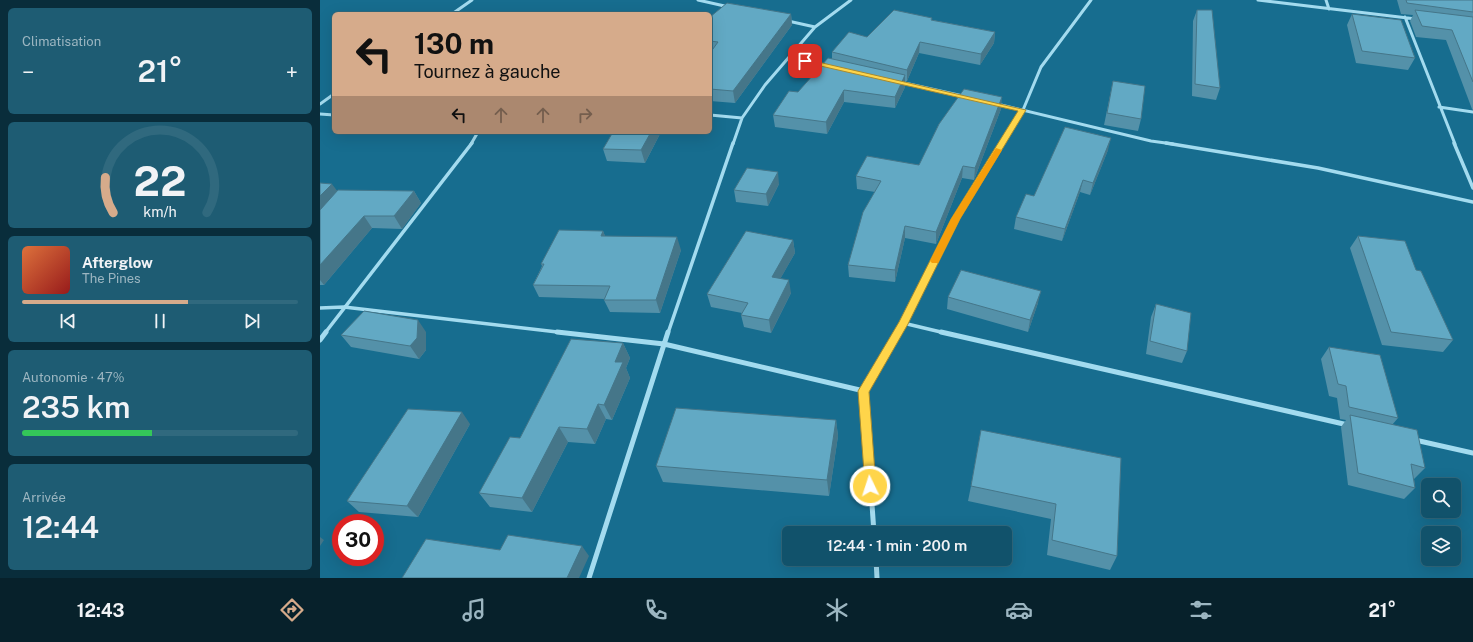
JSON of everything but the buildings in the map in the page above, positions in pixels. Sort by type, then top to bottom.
[{"type":"street","points":[[455,12],[472,0]]},
{"type":"street","points":[[698,0],[737,9]]},
{"type":"street","points":[[590,578],[664,344],[742,118],[765,84],[815,27],[851,0]]},
{"type":"street","points":[[874,526],[864,391],[903,324],[956,219],[1022,110],[1041,67],[1091,0]]},
{"type":"street","points":[[1258,0],[1420,19]]},
{"type":"street","points":[[1326,0],[1329,9]]},
{"type":"street","points":[[1405,17],[1439,107],[1473,188]]},
{"type":"street","points":[[784,20],[815,27]]},
{"type":"street","points":[[790,57],[835,67]]},
{"type":"street","points":[[896,81],[971,98]]},
{"type":"street","points":[[320,104],[332,95]]},
{"type":"street","points":[[993,103],[1151,141],[1318,168],[1473,202]]},
{"type":"street","points":[[1439,107],[1473,112]]},
{"type":"street","points":[[320,114],[332,115]]},
{"type":"street","points":[[712,115],[742,118]]},
{"type":"street","points":[[320,340],[344,307],[440,186],[477,134]]},
{"type":"street","points":[[320,308],[344,307],[664,344],[864,391]]},
{"type":"street","points":[[903,324],[1358,427]]},
{"type":"street","points":[[1411,439],[1473,453]]},
{"type":"street","points":[[876,566],[877,578]]},
{"type":"slow traffic","points":[[935,261],[956,219],[998,150]]},
{"type":"route","points":[[805,61],[1022,110],[956,219],[903,324],[864,391],[870,486]]}]
